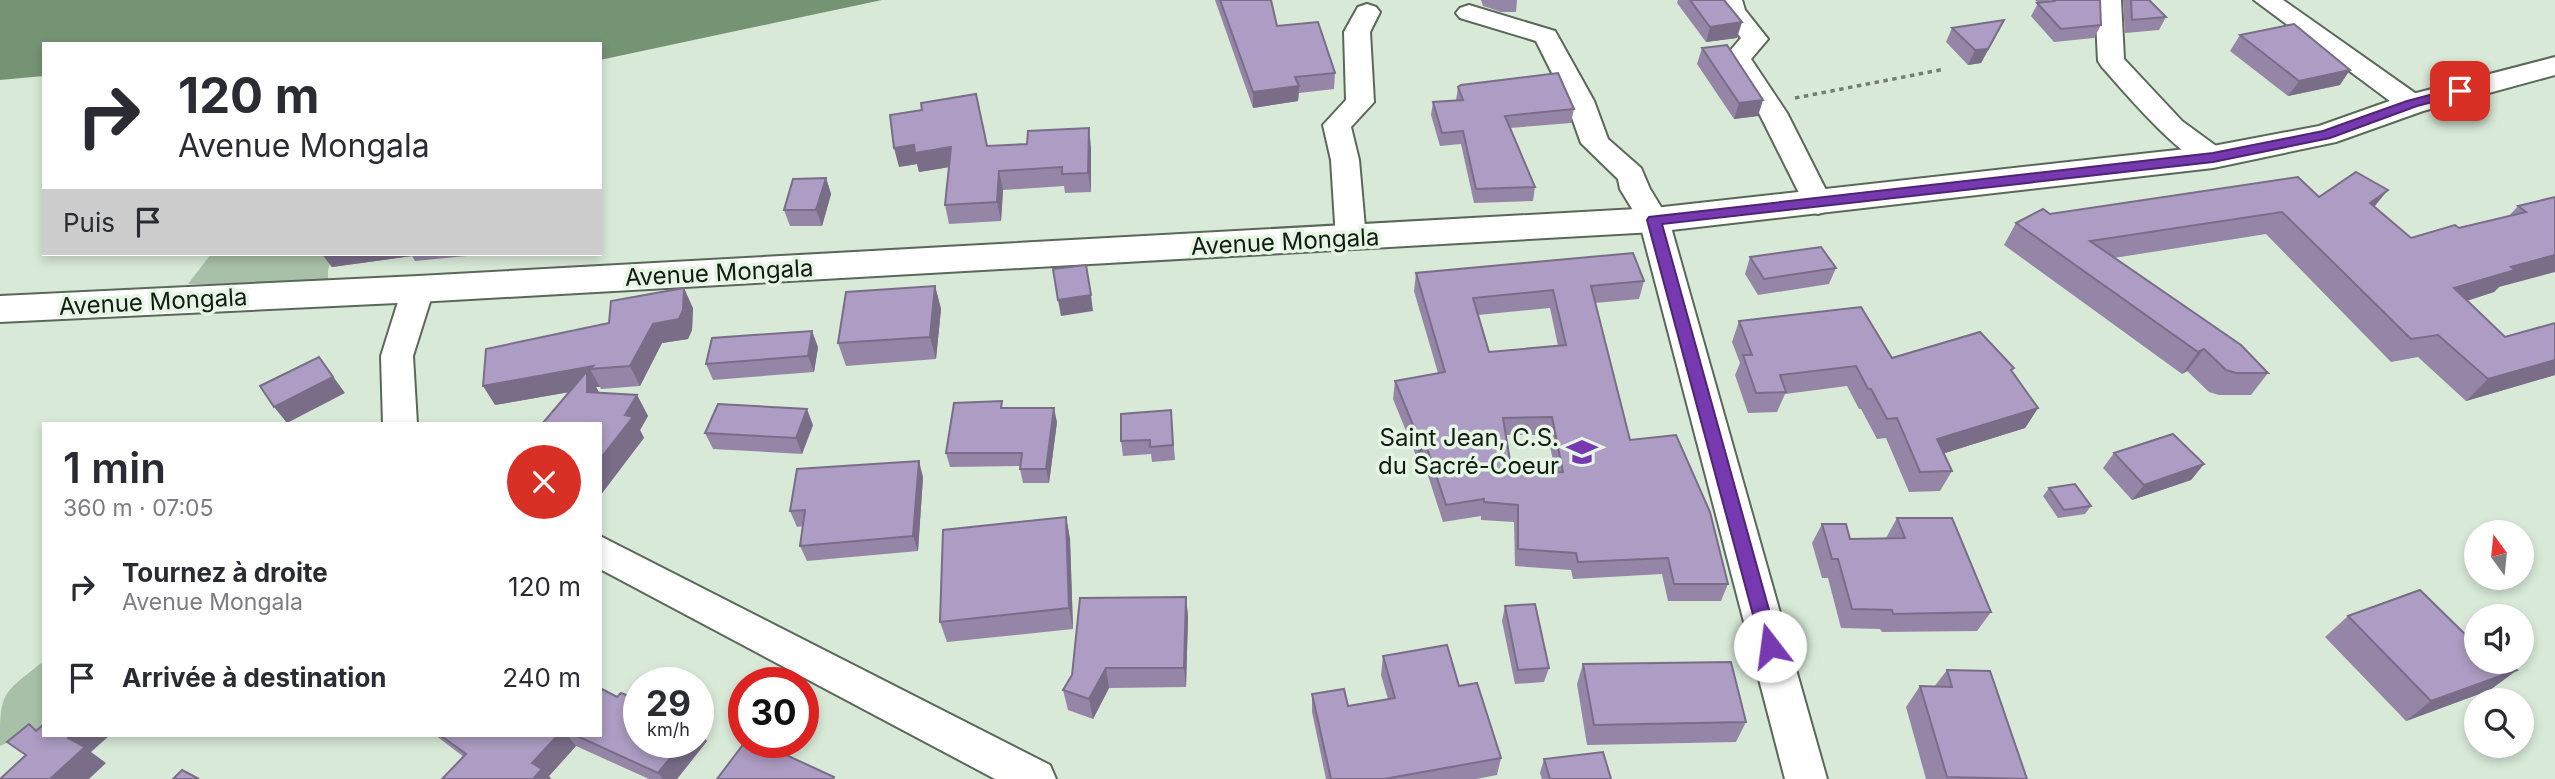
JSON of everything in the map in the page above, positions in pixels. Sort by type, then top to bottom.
[{"type":"street","points":[[1729,0],[1733,11],[1755,39],[1737,58],[1767,103],[1818,204]]},
{"type":"street","points":[[2108,0],[2113,16],[2111,61],[2172,127],[2213,157]]},
{"type":"street","points":[[2267,0],[2412,104]]},
{"type":"street","points":[[1351,239],[1345,160],[1337,125],[1360,102],[1357,32],[1367,12]]},
{"type":"street","points":[[1469,13],[1546,36],[1580,101],[1595,143],[1631,175],[1635,189],[1654,220],[1806,779]]},
{"type":"street","name":"Avenue Mongala","points":[[0,309],[1351,239],[1654,220],[1818,204],[2213,157],[2325,135],[2412,104],[2555,66]]},
{"type":"street","points":[[400,422],[397,356],[418,289]]},
{"type":"street","points":[[602,552],[1035,779]]},
{"type":"path","points":[[1767,103],[1945,69]]},
{"type":"shaded area","points":[[0,0],[882,0],[602,60],[602,42],[42,42],[42,76],[0,80]]},
{"type":"shaded area","points":[[209,256],[332,256],[328,270],[328,284],[188,284]]},
{"type":"shaded area","points":[[42,663],[42,727],[0,746],[3,704],[6,695],[19,680]]},
{"type":"building","points":[[1220,0],[1271,0],[1277,26],[1318,22],[1335,73],[1295,77],[1299,86],[1253,92]]},
{"type":"building","points":[[1690,0],[1724,0],[1742,22],[1710,27]]},
{"type":"building","points":[[2053,0],[2100,0],[2101,25],[2061,29],[2037,3]]},
{"type":"building","points":[[2131,0],[2149,0],[2166,17],[2132,20]]},
{"type":"building","points":[[2004,20],[1988,49],[1975,50],[1952,28]]},
{"type":"building","points":[[2294,24],[2350,70],[2299,81],[2240,35]]},
{"type":"building","points":[[1727,45],[1763,100],[1739,103],[1702,48]]},
{"type":"building","points":[[1558,73],[1574,109],[1505,116],[1535,187],[1476,189],[1463,131],[1442,133],[1433,102],[1463,100],[1458,87],[1461,85]]},
{"type":"building","points":[[976,94],[987,146],[1027,144],[1028,131],[1089,128],[1088,173],[1062,174],[1062,167],[999,171],[997,202],[945,205],[951,147],[915,153],[914,145],[894,148],[890,115],[922,110],[921,103]]},
{"type":"building","points":[[2356,172],[2388,190],[2370,203],[2411,238],[2455,225],[2459,228],[2526,212],[2518,206],[2555,197],[2555,255],[2511,267],[2515,270],[2454,288],[2505,337],[2555,323],[2555,360],[2488,379],[2438,335],[2411,339],[2282,212],[2090,241],[2241,345],[2268,373],[2236,373],[2226,370],[2204,349],[2198,352],[2016,223],[2043,209],[2050,214],[2298,177],[2319,197]]},
{"type":"building","points":[[826,178],[816,210],[784,210],[793,179]]},
{"type":"building","points":[[1821,247],[1836,268],[1764,279],[1750,257]]},
{"type":"building","points":[[1633,253],[1644,281],[1591,286],[1630,440],[1676,435],[1710,512],[1728,584],[1674,584],[1668,558],[1578,562],[1576,553],[1518,549],[1518,505],[1484,502],[1484,499],[1446,505],[1424,439],[1419,440],[1395,381],[1445,372],[1416,273]],"holes":[[[1553,290],[1566,345],[1489,352],[1473,298]],[[1552,417],[1563,472],[1512,473],[1503,418]]]},
{"type":"building","points":[[1086,265],[1091,295],[1058,300],[1053,269]]},
{"type":"building","points":[[935,286],[930,337],[838,343],[846,292]]},
{"type":"building","points":[[684,288],[683,310],[679,319],[653,324],[630,366],[590,369],[593,366],[483,386],[486,349],[609,323],[611,301]]},
{"type":"building","points":[[1861,307],[1892,358],[1980,332],[2014,368],[2011,370],[2038,408],[1937,439],[1952,471],[1920,472],[1897,418],[1887,419],[1856,366],[1780,375],[1786,392],[1756,393],[1743,355],[1752,355],[1739,321]]},
{"type":"building","points":[[812,331],[808,356],[706,364],[712,338]]},
{"type":"building","points":[[319,357],[333,377],[274,407],[260,386]]},
{"type":"building","points":[[587,371],[587,392],[637,395],[625,415],[633,417],[602,456],[602,422],[544,422]]},
{"type":"building","points":[[1002,401],[1001,408],[1054,408],[1046,469],[1020,469],[1022,453],[946,453],[954,403]]},
{"type":"building","points":[[718,404],[807,409],[796,438],[705,433]]},
{"type":"building","points":[[1171,410],[1173,445],[1150,447],[1150,440],[1121,441],[1121,414]]},
{"type":"building","points":[[2173,434],[2204,464],[2144,485],[2114,453]]},
{"type":"building","points":[[919,461],[913,536],[800,546],[805,510],[790,511],[797,469]]},
{"type":"building","points":[[2075,484],[2091,506],[2064,510],[2049,488]]},
{"type":"building","points":[[1066,517],[1069,608],[940,622],[943,530]]},
{"type":"building","points":[[1897,518],[1952,518],[1991,612],[1893,614],[1892,610],[1852,609],[1838,559],[1832,559],[1822,524],[1846,524],[1850,539],[1905,538]]},
{"type":"building","points":[[2420,590],[2464,633],[2464,674],[2506,674],[2431,701],[2348,616]]},
{"type":"building","points":[[1186,597],[1184,668],[1106,668],[1089,699],[1063,690],[1072,675],[1080,598]]},
{"type":"building","points":[[1535,604],[1549,668],[1518,670],[1505,606]]},
{"type":"building","points":[[1447,645],[1459,686],[1477,683],[1501,758],[1384,779],[1331,779],[1312,694],[1344,689],[1348,706],[1395,698],[1383,656]]},
{"type":"building","points":[[1731,662],[1746,722],[1594,725],[1583,664]]},
{"type":"building","points":[[1947,670],[1990,671],[2027,779],[1947,777],[1920,686],[1952,687]]},
{"type":"building","points":[[602,689],[617,697],[621,693],[623,757],[579,737],[602,737]]},
{"type":"building","points":[[29,724],[36,731],[42,726],[42,737],[69,737],[85,747],[50,779],[0,779],[26,755],[7,742]]},
{"type":"building","points":[[443,737],[556,737],[532,763],[542,769],[533,779],[442,779],[466,754]]},
{"type":"building","points":[[1603,752],[1611,779],[1550,779],[1544,759]]},
{"type":"building","points":[[625,758],[670,758],[658,773]]},
{"type":"building","points":[[733,758],[793,758],[834,777],[833,779],[717,779]]},
{"type":"building","points":[[182,770],[199,779],[173,779]]},
{"type":"place","name":"Saint Jean, C.S. du Sacré-Coeur","points":[[1582,452]]},
{"type":"route","points":[[1770,646],[1654,220],[2095,173],[2213,157],[2325,135],[2412,104],[2460,91]]}]
